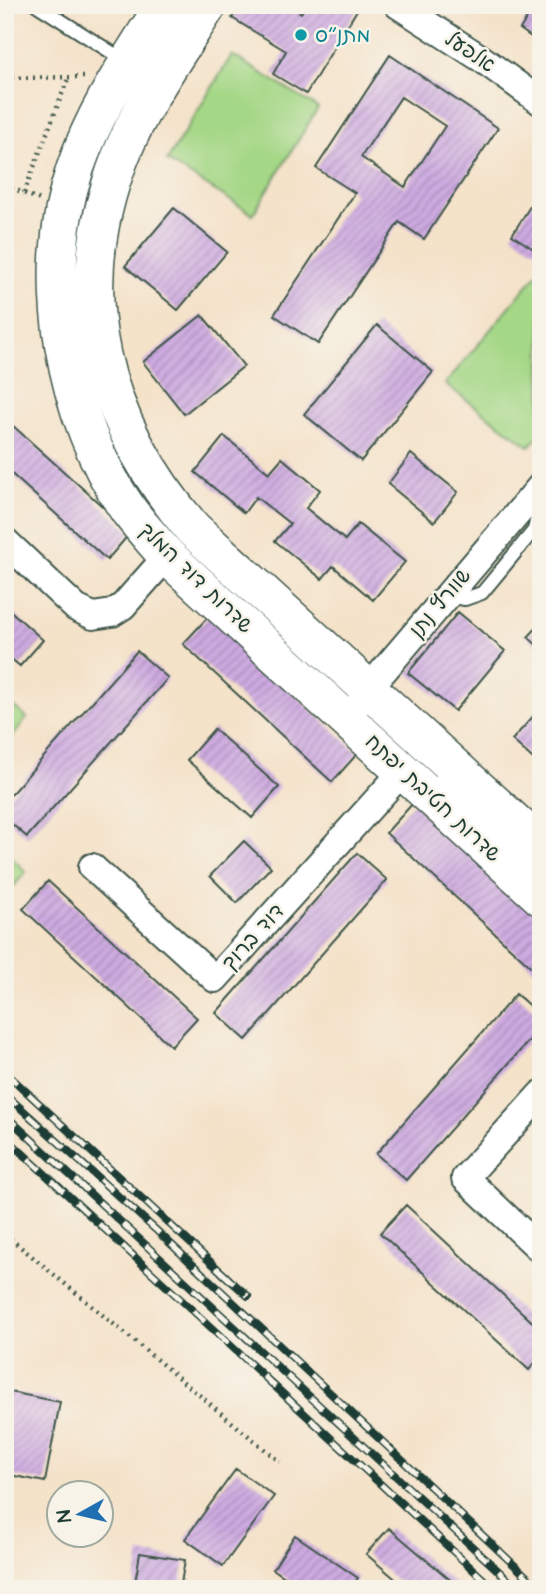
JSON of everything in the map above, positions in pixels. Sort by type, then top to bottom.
[{"type":"main road","name":"שדרות דוד המלך","points":[[208,5],[147,104],[120,156],[105,202],[97,241],[95,289],[98,333],[107,381],[122,422],[140,458],[166,499],[193,529],[368,689]]},
{"type":"main road","name":"שדרות דוד המלך","points":[[164,22],[123,70],[90,129],[66,200],[59,242],[58,276],[66,355],[77,400],[109,477],[129,510],[167,556],[356,728]]},
{"type":"main road","name":"שדרות חטיבת יפתח","points":[[368,689],[541,846]]},
{"type":"main road","name":"שדרות חטיבת יפתח","points":[[356,728],[541,897]]},
{"type":"street","name":"אלפעל","points":[[398,5],[541,102]]},
{"type":"street","name":"שוורץ נתן","points":[[356,728],[358,706],[368,689],[535,492]]},
{"type":"street","points":[[5,541],[76,608],[93,616],[112,614],[123,606],[167,556]]},
{"type":"street","name":"דוד ברוך","points":[[92,867],[215,979],[403,771]]},
{"type":"street","points":[[541,1094],[465,1178],[541,1250]]},
{"type":"lane","points":[[37,5],[123,70]]},
{"type":"lane","points":[[164,22],[186,5]]},
{"type":"lane","points":[[66,200],[99,144]]},
{"type":"lane","points":[[426,742],[438,770],[453,792],[541,871]]},
{"type":"path","points":[[5,78],[69,76],[123,70]]},
{"type":"path","points":[[24,193],[69,76]]},
{"type":"path","points":[[5,1234],[281,1462]]},
{"type":"green space","points":[[232,55],[318,108],[253,214],[167,161]]},
{"type":"green space","points":[[541,269],[541,434],[529,446],[445,384]]},
{"type":"green space","points":[[5,699],[27,718],[5,746]]},
{"type":"green space","points":[[5,851],[26,872],[5,896]]},
{"type":"building","name":"מתנ״ס","points":[[240,5],[288,5],[301,13],[306,5],[360,5],[306,94],[273,74],[286,51],[232,18]]},
{"type":"building","points":[[536,5],[541,5],[541,44],[520,29]]},
{"type":"building","points":[[390,55],[498,128],[424,239],[399,222],[318,344],[274,315],[355,193],[316,168]],"holes":[[[401,97],[445,126],[405,187],[361,157]]]},
{"type":"building","points":[[541,189],[541,248],[538,252],[512,235]]},
{"type":"building","points":[[174,208],[227,252],[178,310],[125,266]]},
{"type":"building","points":[[202,315],[244,366],[184,414],[143,362]]},
{"type":"building","points":[[377,325],[433,372],[361,461],[304,414]]},
{"type":"building","points":[[12,425],[131,532],[107,560],[5,468],[5,432]]},
{"type":"building","points":[[224,436],[269,473],[282,458],[320,490],[306,508],[345,540],[358,524],[405,562],[373,600],[333,566],[322,579],[275,541],[290,524],[256,497],[244,513],[195,472]]},
{"type":"building","points":[[411,454],[458,492],[434,522],[388,484]]},
{"type":"building","points":[[5,606],[43,640],[20,666],[5,654]]},
{"type":"building","points":[[458,612],[505,651],[455,711],[408,673]]},
{"type":"building","points":[[209,616],[358,753],[332,782],[183,644]]},
{"type":"building","points":[[541,623],[541,649],[528,637]]},
{"type":"building","points":[[137,651],[168,678],[27,837],[5,818],[5,801]]},
{"type":"building","points":[[537,712],[541,716],[541,766],[512,740]]},
{"type":"building","points":[[214,729],[279,787],[252,818],[187,760]]},
{"type":"building","points":[[414,802],[541,919],[541,976],[386,833]]},
{"type":"building","points":[[244,841],[271,867],[237,903],[210,876]]},
{"type":"building","points":[[357,853],[387,880],[246,1040],[216,1013]]},
{"type":"building","points":[[48,881],[197,1018],[171,1046],[23,909]]},
{"type":"building","points":[[516,994],[541,1016],[541,1027],[406,1180],[376,1154]]},
{"type":"building","points":[[406,1205],[541,1330],[541,1356],[529,1370],[380,1233]]},
{"type":"building","points":[[5,1391],[60,1402],[45,1482],[5,1474]]},
{"type":"building","points":[[236,1469],[274,1496],[223,1566],[185,1539]]},
{"type":"building","points":[[389,1528],[461,1589],[407,1589],[366,1554]]},
{"type":"building","points":[[295,1535],[358,1578],[351,1589],[302,1589],[273,1569]]},
{"type":"building","points":[[140,1553],[185,1560],[180,1589],[134,1589]]},
{"type":"railway","points":[[5,1072],[229,1279]]},
{"type":"railway","points":[[5,1094],[157,1231],[540,1589]]},
{"type":"railway","points":[[5,1115],[518,1589]]},
{"type":"railway","points":[[5,1137],[494,1589]]},
{"type":"railway","points":[[222,1273],[248,1296]]},
{"type":"place","name":"מתנ״ס","points":[[301,35]]}]
